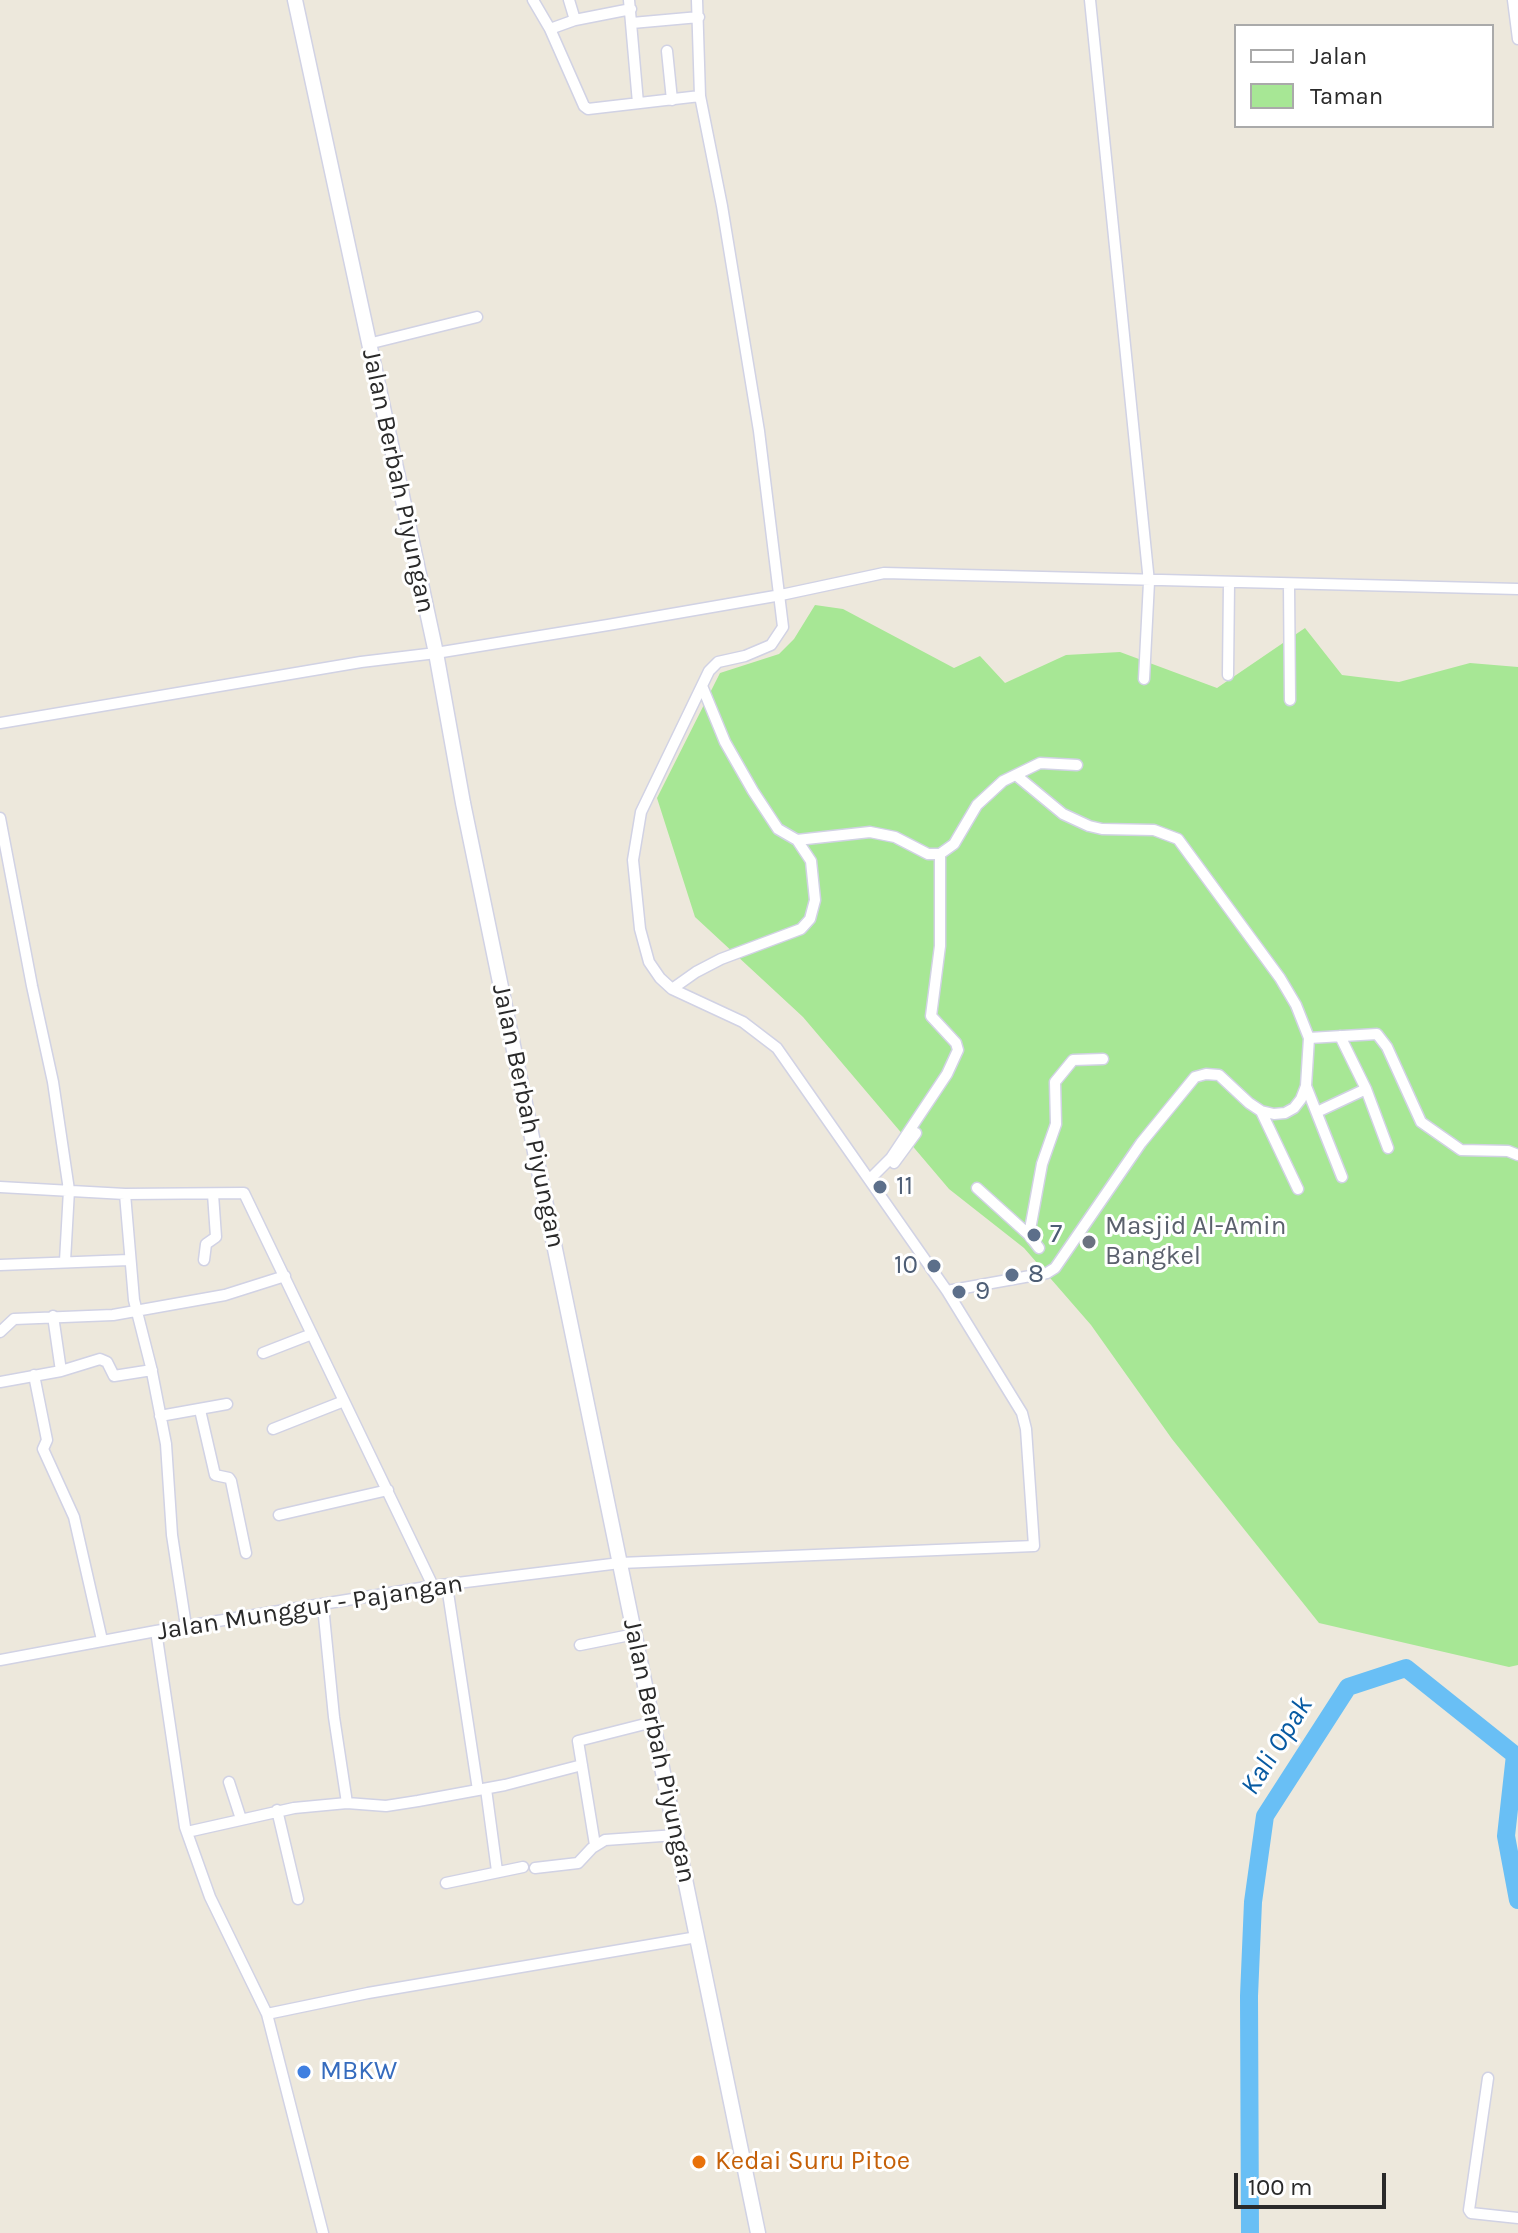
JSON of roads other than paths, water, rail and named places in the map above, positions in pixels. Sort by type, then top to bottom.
[{"type":"street","name":"Jalan Berbah Piyungan","points":[[295,0],[436,653],[463,803],[758,2233]]},
{"type":"street","points":[[533,0],[588,109],[700,96]]},
{"type":"street","points":[[569,0],[575,20]]},
{"type":"street","points":[[697,0],[700,96],[722,206],[759,431],[783,627],[771,645],[745,656],[718,662],[709,671],[641,812],[633,860],[640,929],[649,962],[672,989],[743,1022],[777,1048],[947,1291],[1047,1273],[1055,1268],[1141,1143],[1195,1077],[1219,1075],[1261,1111],[1298,1189]]},
{"type":"street","points":[[1090,0],[1149,582],[1144,679]]},
{"type":"street","points":[[1513,0],[1518,39]]},
{"type":"street","points":[[550,29],[630,4],[638,103]]},
{"type":"street","points":[[632,23],[699,17]]},
{"type":"street","points":[[667,51],[672,100]]},
{"type":"street","points":[[368,344],[477,317]]},
{"type":"street","points":[[0,723],[781,595],[884,573],[1518,589]]},
{"type":"street","points":[[1228,675],[1229,583]]},
{"type":"street","points":[[1289,585],[1290,700]]},
{"type":"street","points":[[672,989],[721,959],[801,929],[810,919],[815,900],[811,861],[797,840],[778,829],[753,791],[725,742],[702,686]]},
{"type":"street","points":[[797,840],[870,832],[895,837],[928,854],[940,854],[954,844],[977,805],[1003,781],[1040,763],[1077,765]]},
{"type":"street","points":[[1017,776],[1063,814],[1089,826],[1154,830],[1178,839],[1280,978],[1296,1005],[1309,1038],[1306,1086],[1301,1099],[1285,1113],[1261,1111]]},
{"type":"street","points":[[0,818],[53,1082],[69,1190],[65,1261]]},
{"type":"street","points":[[872,1182],[947,1074],[958,1050],[956,1043],[931,1016],[940,946],[940,854]]},
{"type":"street","points":[[1309,1038],[1372,1032],[1381,1037],[1421,1122],[1461,1150],[1508,1151],[1518,1155]]},
{"type":"street","points":[[1340,1036],[1366,1089],[1388,1148]]},
{"type":"street","points":[[1029,1235],[1042,1164],[1056,1124],[1055,1082],[1073,1060],[1103,1059]]},
{"type":"street","points":[[1306,1086],[1342,1177]]},
{"type":"street","points":[[1317,1112],[1366,1089]]},
{"type":"street","points":[[872,1182],[906,1151],[916,1133]]},
{"type":"street","points":[[0,1187],[125,1194],[244,1193],[433,1586]]},
{"type":"street","points":[[977,1188],[1039,1248]]},
{"type":"street","points":[[125,1194],[136,1310],[152,1370],[166,1444],[172,1535],[186,1626]]},
{"type":"street","points":[[204,1260],[206,1244],[216,1237],[213,1194]]},
{"type":"street","points":[[0,1265],[129,1260]]},
{"type":"street","points":[[0,1332],[14,1319],[113,1315],[225,1295],[285,1276]]},
{"type":"street","name":"Jalan Munggur - Pajangan","points":[[0,1660],[102,1640],[433,1586],[620,1563],[1034,1546],[1026,1429],[1022,1413],[947,1291]]},
{"type":"street","points":[[53,1316],[61,1371]]},
{"type":"street","points":[[263,1353],[312,1334]]},
{"type":"street","points":[[0,1382],[61,1371],[100,1359],[107,1362],[114,1376],[152,1370]]},
{"type":"street","points":[[34,1375],[47,1440],[43,1449],[74,1517],[102,1640]]},
{"type":"street","points":[[273,1429],[344,1401]]},
{"type":"street","points":[[160,1416],[227,1404]]},
{"type":"street","points":[[200,1410],[215,1475],[230,1479],[246,1553]]},
{"type":"street","points":[[279,1515],[388,1490]]},
{"type":"street","points":[[447,1586],[497,1871]]},
{"type":"street","points":[[323,1606],[334,1717],[347,1803]]},
{"type":"street","points":[[156,1631],[187,1832],[210,1897],[267,2014],[323,2233]]},
{"type":"street","points":[[580,1645],[635,1634]]},
{"type":"street","points":[[595,1845],[578,1741],[653,1722]]},
{"type":"street","points":[[187,1832],[277,1810],[347,1803],[386,1806],[482,1789],[582,1765]]},
{"type":"street","points":[[229,1782],[241,1819]]},
{"type":"street","points":[[277,1810],[298,1899]]},
{"type":"street","points":[[446,1883],[497,1871],[578,1863],[595,1845],[605,1840],[676,1835]]},
{"type":"street","points":[[267,2014],[368,1993],[697,1937]]},
{"type":"street","points":[[1488,2078],[1469,2210],[1471,2213],[1518,2218]]},
{"type":"waterway","name":"Kali Opak","points":[[1250,2233],[1249,1996],[1253,1902],[1265,1816],[1348,1687],[1406,1668],[1515,1755],[1506,1836],[1518,1900]]},
{"type":"place","name":"11","points":[[880,1187]]},
{"type":"place","name":"7","points":[[1034,1235]]},
{"type":"place","name":"Masjid Al-Amin Bangkel","points":[[1089,1242]]},
{"type":"place","name":"10","points":[[934,1266]]},
{"type":"place","name":"8","points":[[1012,1275]]},
{"type":"place","name":"9","points":[[959,1292]]},
{"type":"place","name":"MBKW","points":[[304,2072]]},
{"type":"place","name":"Kedai Suru Pitoe","points":[[699,2162]]}]
